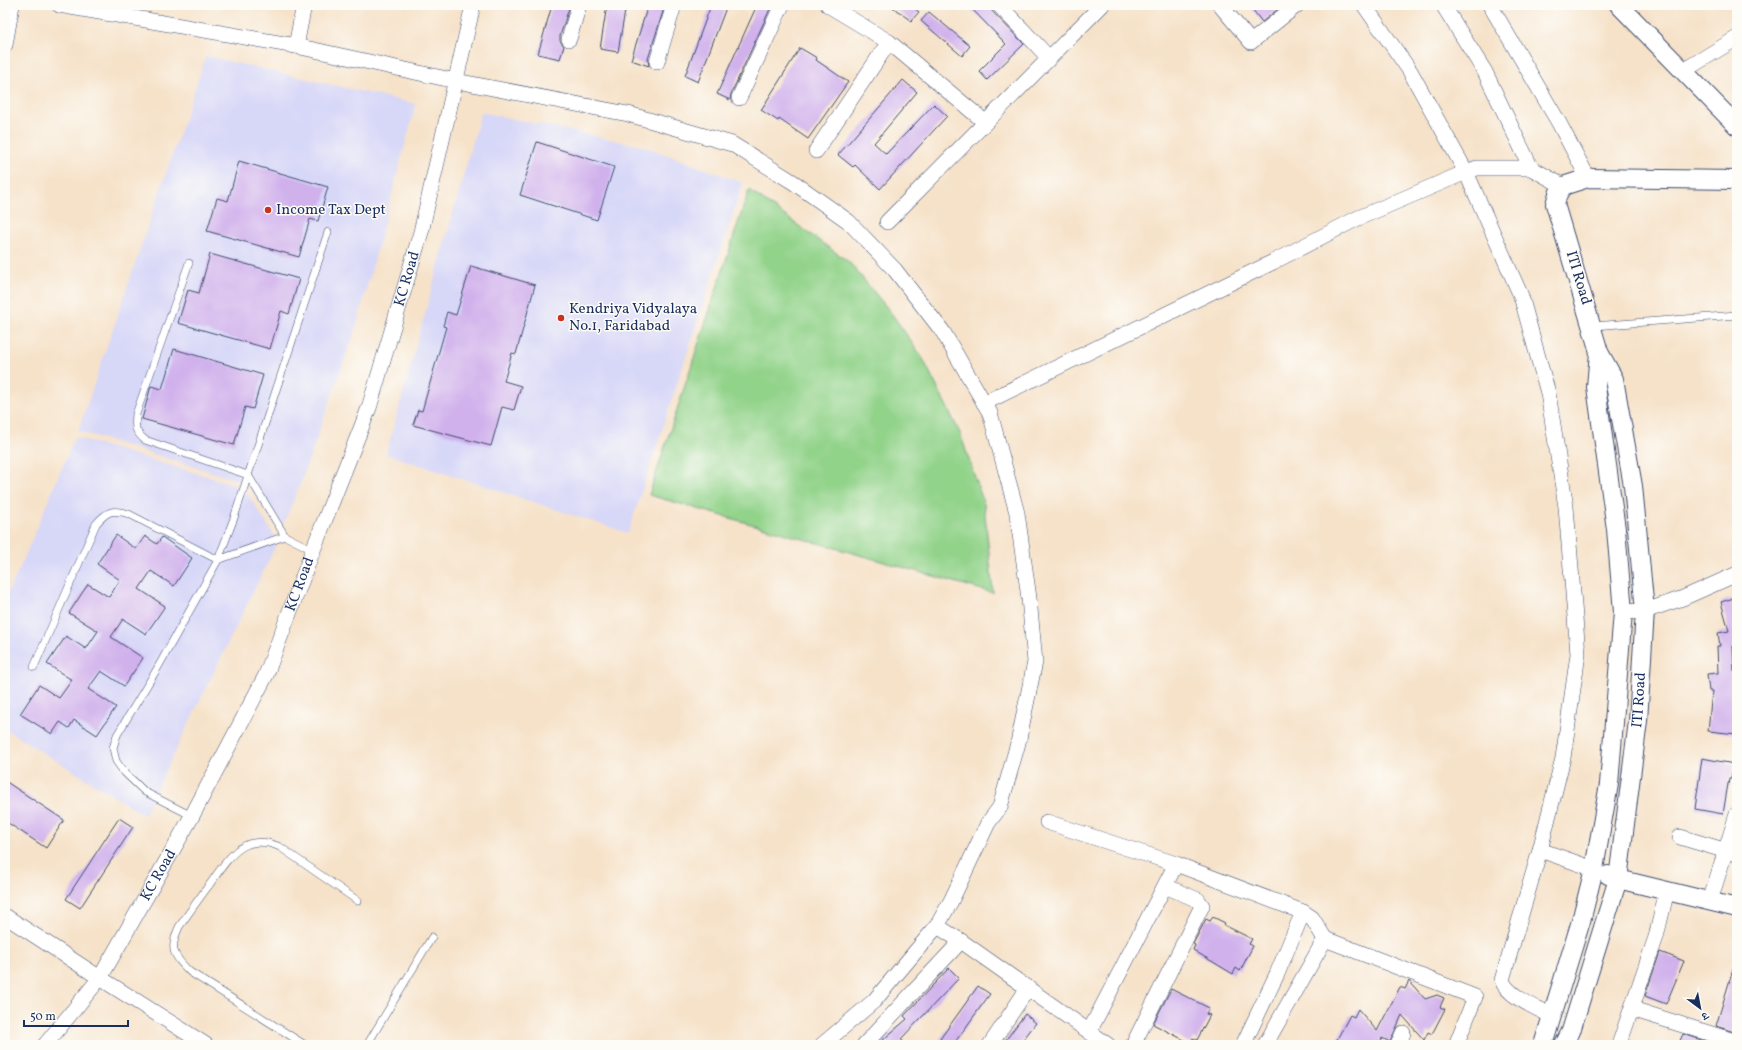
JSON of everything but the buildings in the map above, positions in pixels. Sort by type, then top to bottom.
[{"type":"street","points":[[5,45],[12,5]]},
{"type":"street","points":[[59,5],[296,46],[456,80],[628,114],[732,144],[793,182],[853,226],[895,270],[943,332],[990,413],[1017,514],[1030,598],[1035,662],[1018,743],[1000,807],[988,824],[951,901],[937,926],[874,1001],[822,1045]]},
{"type":"street","points":[[296,46],[304,5]]},
{"type":"street","name":"KC Road","points":[[45,1045],[100,978],[192,816],[266,675],[313,550],[370,408],[421,232],[473,5]]},
{"type":"street","points":[[569,39],[579,5]]},
{"type":"street","points":[[657,62],[674,5]]},
{"type":"street","points":[[739,98],[782,5]]},
{"type":"street","points":[[828,5],[889,42],[985,122]]},
{"type":"street","points":[[999,5],[1049,58]]},
{"type":"street","points":[[887,222],[1102,5]]},
{"type":"street","points":[[1220,5],[1251,42],[1297,5]]},
{"type":"street","points":[[1364,5],[1410,71],[1466,172],[1521,296],[1548,393],[1566,507],[1578,654],[1563,758],[1540,850],[1502,980],[1514,995],[1552,1016]]},
{"type":"street","points":[[1443,5],[1485,72],[1531,168]]},
{"type":"street","points":[[1490,5],[1559,123],[1588,178]]},
{"type":"street","points":[[1622,6],[1737,126]]},
{"type":"street","points":[[1683,71],[1737,38]]},
{"type":"street","points":[[816,151],[889,42]]},
{"type":"street","points":[[984,403],[1274,262],[1356,218],[1477,168],[1531,168],[1563,186],[1588,178],[1737,180]]},
{"type":"street","name":"ITI Road","points":[[1563,186],[1558,194],[1555,204],[1593,326],[1599,352],[1614,379],[1633,486],[1645,612],[1638,721],[1618,879],[1571,1031],[1564,1045]]},
{"type":"street","name":"ITI Road","points":[[1543,1045],[1581,922],[1594,869],[1609,784],[1623,612],[1616,529],[1596,387],[1599,352]]},
{"type":"street","points":[[1623,612],[1645,612],[1683,598],[1737,574]]},
{"type":"street","points":[[1710,901],[1731,852],[1737,814]]},
{"type":"street","points":[[1047,822],[1176,864],[1303,912],[1312,918],[1325,939],[1475,997],[1456,1045]]},
{"type":"street","points":[[1680,837],[1731,852]]},
{"type":"street","points":[[1540,850],[1618,879],[1737,908]]},
{"type":"street","points":[[937,926],[1028,988],[1098,1040],[1176,864]]},
{"type":"street","points":[[1133,1045],[1202,906],[1198,900],[1165,886]]},
{"type":"street","points":[[1619,1045],[1656,937],[1667,890]]},
{"type":"street","points":[[1243,1045],[1303,912]]},
{"type":"street","points":[[5,916],[206,1045]]},
{"type":"street","points":[[1265,1045],[1325,939]]},
{"type":"street","points":[[864,1045],[961,941]]},
{"type":"street","points":[[990,1045],[1028,988]]},
{"type":"street","points":[[1632,1009],[1737,1042]]},
{"type":"lane","points":[[192,816],[145,792],[123,771],[116,761],[113,748],[117,735],[157,669],[218,560],[248,475],[328,232]]},
{"type":"lane","points":[[189,263],[136,414],[135,428],[137,434],[145,440],[248,475],[285,536],[313,550]]},
{"type":"lane","points":[[1593,326],[1737,315]]},
{"type":"lane","points":[[34,666],[96,524],[104,514],[116,510],[129,514],[218,560],[285,536]]},
{"type":"lane","points":[[305,1045],[190,972],[177,960],[173,950],[174,938],[179,927],[229,857],[244,846],[256,842],[268,842],[280,848],[358,900]]},
{"type":"lane","points":[[367,1045],[432,937]]},
{"type":"shaded area","points":[[206,56],[416,104],[356,328],[301,482],[280,532],[247,483],[78,431]]},
{"type":"shaded area","name":"Kendriya Vidyalaya No.1, Faridabad","points":[[481,112],[646,147],[743,183],[628,533],[386,454]]},
{"type":"shaded area","points":[[75,437],[243,487],[278,541],[144,815],[5,729],[5,598],[19,570]]},
{"type":"green space","points":[[749,190],[849,262],[889,310],[922,357],[960,433],[984,504],[993,593],[649,495]]},
{"type":"place","name":"Income Tax Dept","points":[[268,210]]},
{"type":"place","name":"Kendriya Vidyalaya No.1, Faridabad","points":[[561,318]]}]
